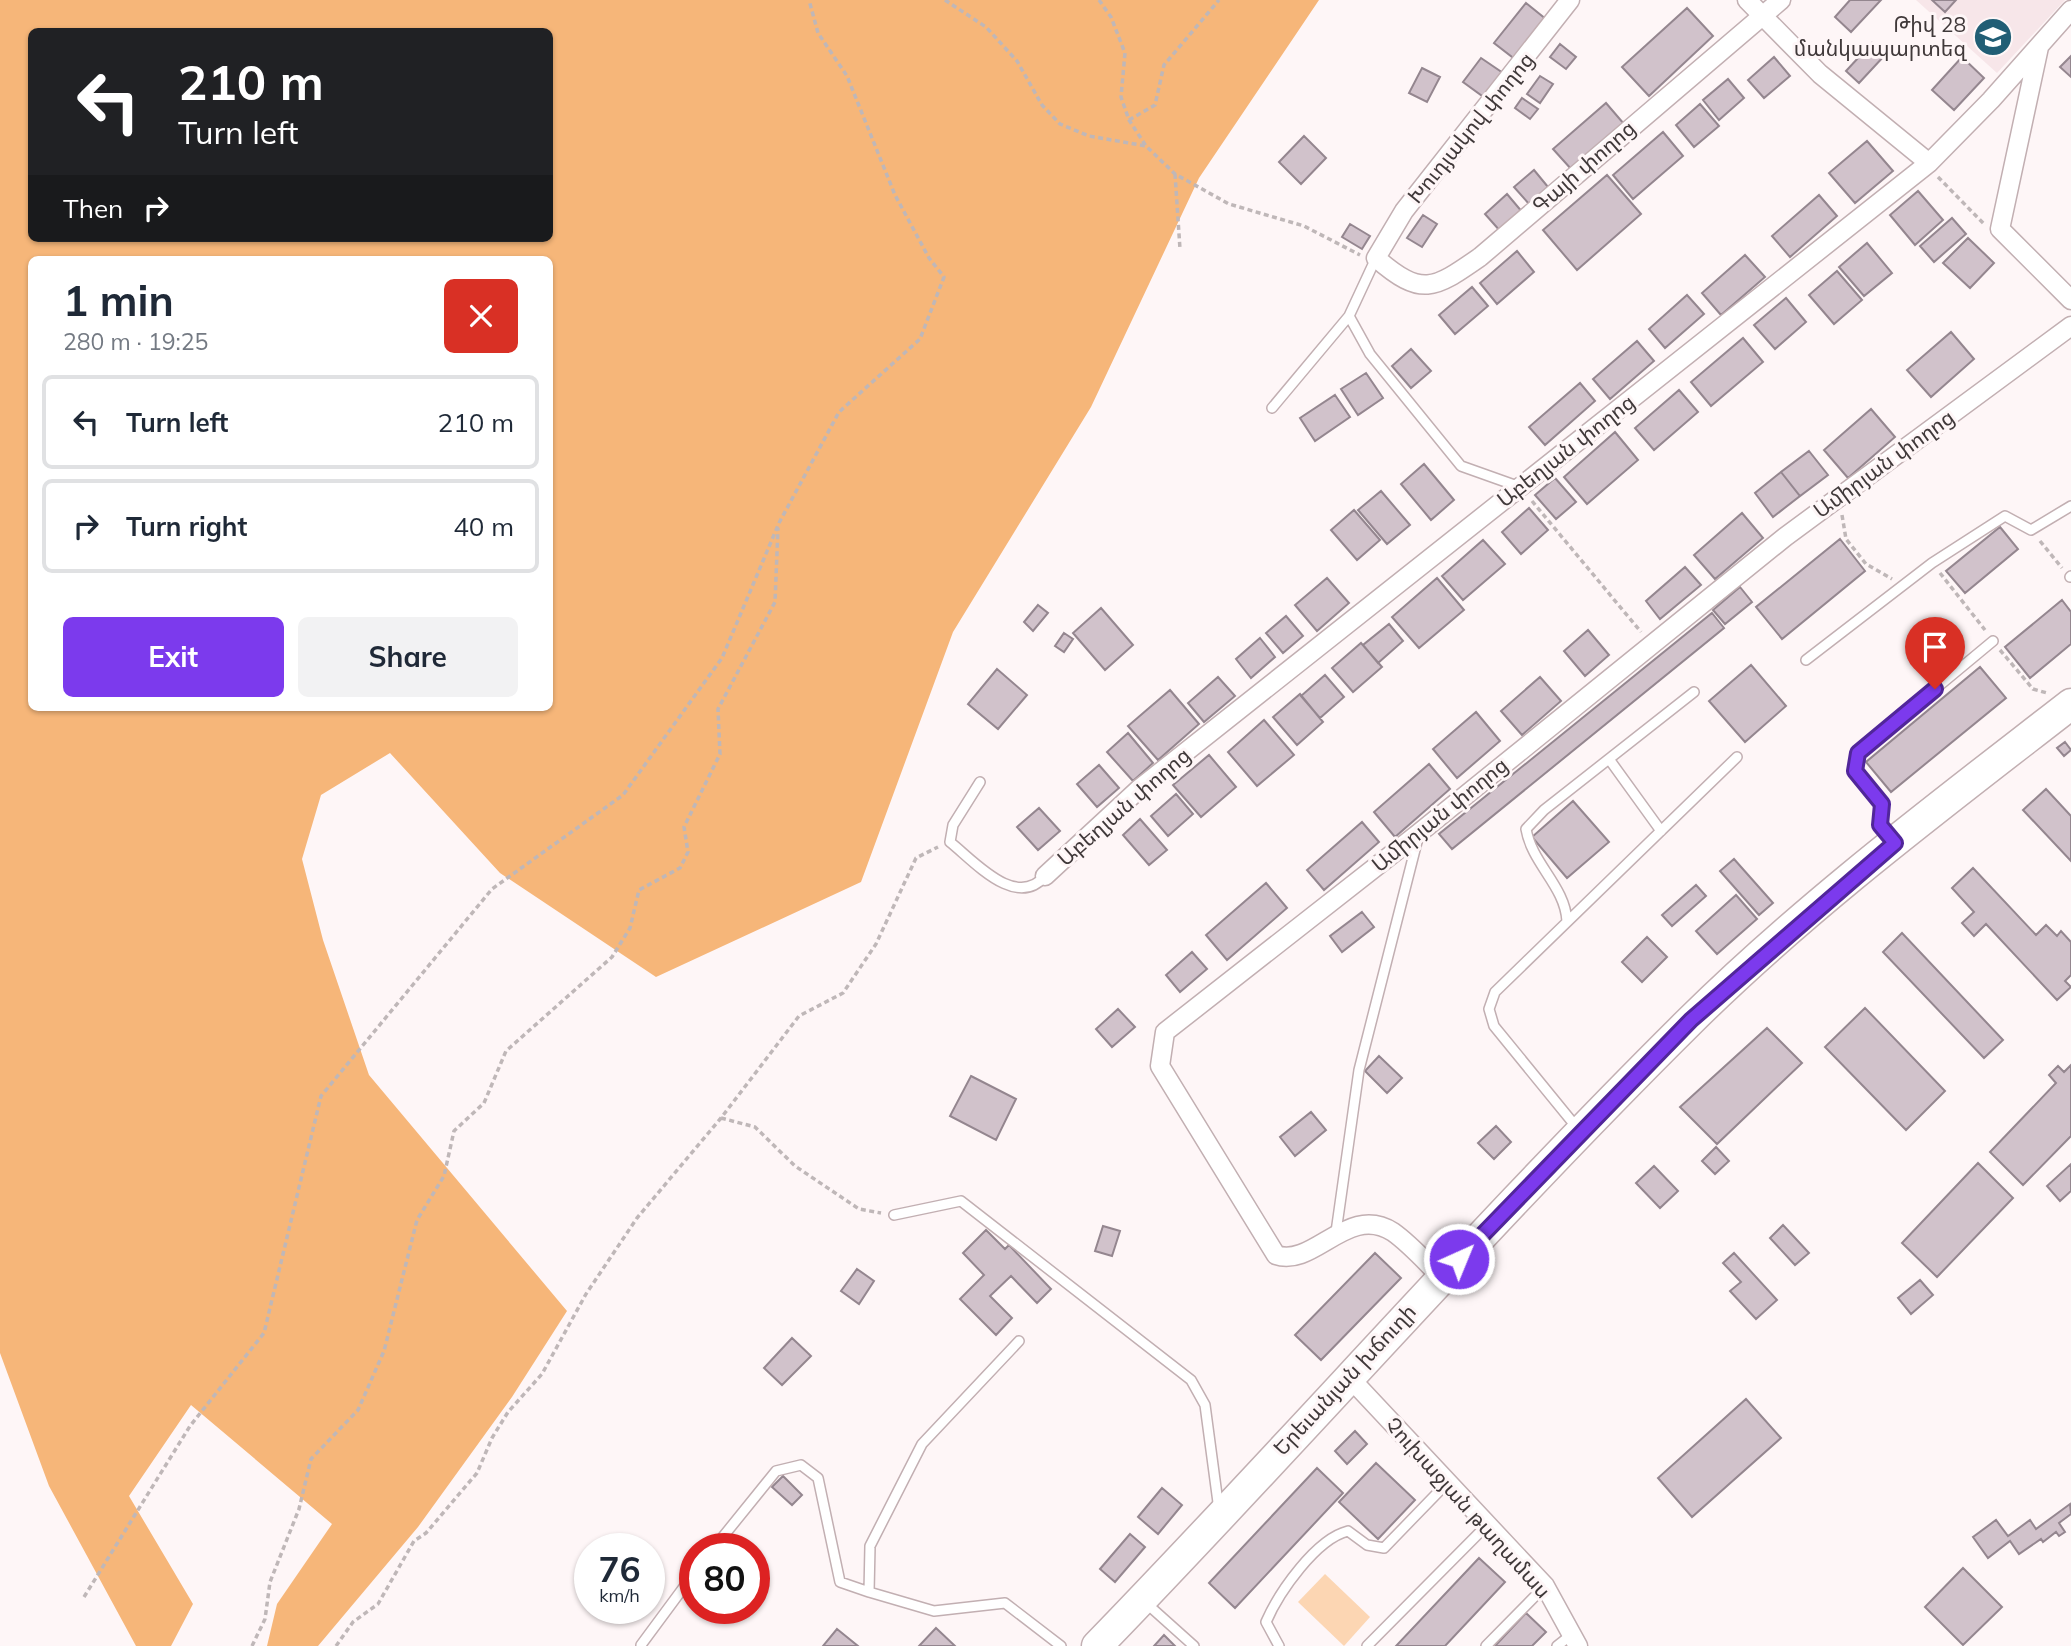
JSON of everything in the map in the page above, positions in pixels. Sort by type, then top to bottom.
[{"type":"highway","name":"Երեւանյան խճուղի","points":[[1097,1646],[1441,1277],[1691,1020],[1895,843],[2067,707]]},
{"type":"street","name":"Խուդյակով փողոց","points":[[1376,258],[1404,211],[1570,0]]},
{"type":"street","points":[[1747,0],[1821,74],[1929,163]]},
{"type":"street","name":"Գայի փողոց","points":[[1376,258],[1411,284],[1436,284],[1453,276],[1480,257],[1781,0]]},
{"type":"street","name":"Աբեղյան փողոց","points":[[1045,876],[1139,789],[1929,163],[1991,100],[2071,10]]},
{"type":"street","points":[[2040,42],[2000,229],[2071,300]]},
{"type":"street","name":"Ամիրյան փողոց","points":[[1441,1277],[1392,1231],[1371,1224],[1336,1232],[1298,1256],[1287,1258],[1276,1255],[1160,1066],[1165,1032],[1419,833],[1785,537],[2071,326]]},
{"type":"street","name":"Չուխաջյան թաղամաս","points":[[1349,1377],[1545,1586],[1568,1642]]},
{"type":"lane","points":[[1272,408],[1349,316],[1376,258]]},
{"type":"lane","points":[[1349,316],[1370,354],[1461,466],[1520,487]]},
{"type":"lane","points":[[1806,660],[1902,584],[2006,516],[2031,530],[2071,506]]},
{"type":"lane","points":[[1895,843],[1880,825],[1882,804],[1855,771],[1858,753],[1993,641]]},
{"type":"lane","points":[[1567,921],[1566,904],[1529,849],[1526,829],[1544,810],[1694,692]]},
{"type":"lane","points":[[1581,1133],[1494,1026],[1489,1009],[1494,992],[1737,757]]},
{"type":"lane","points":[[1609,759],[1661,831]]},
{"type":"lane","points":[[980,782],[953,825],[950,842],[1000,883],[1019,889],[1037,886],[1045,876]]},
{"type":"lane","points":[[1336,1232],[1359,1070],[1419,833]]},
{"type":"lane","points":[[894,1215],[961,1201],[1191,1380],[1205,1405],[1219,1515]]},
{"type":"lane","points":[[869,1592],[870,1546],[922,1444],[1019,1341]]},
{"type":"lane","points":[[726,1533],[776,1471],[801,1465],[818,1478],[840,1582],[934,1611],[1005,1603],[1061,1646]]},
{"type":"lane","points":[[1279,1646],[1266,1622],[1275,1602],[1322,1544],[1334,1534],[1348,1531],[1367,1545],[1384,1548],[1447,1482]]},
{"type":"lane","points":[[1367,1646],[1487,1525]]},
{"type":"lane","points":[[1486,1646],[1545,1586]]},
{"type":"lane","points":[[641,1645],[679,1594]]},
{"type":"lane","points":[[1142,1600],[1194,1646]]},
{"type":"path","points":[[84,1597],[190,1426],[264,1333],[321,1096],[492,889],[623,795],[722,658],[779,523],[839,412],[920,340],[944,277],[929,258],[895,195],[847,76],[818,33],[809,0]]},
{"type":"path","points":[[945,0],[986,27],[1017,61],[1042,105],[1060,124],[1089,136],[1146,146]]},
{"type":"path","points":[[1099,0],[1111,17],[1125,52],[1121,97],[1129,120],[1146,146],[1175,174],[1229,204],[1304,226],[1354,254],[1376,258]]},
{"type":"path","points":[[1129,120],[1155,105],[1164,65],[1219,0]]},
{"type":"path","points":[[1175,174],[1180,249]]},
{"type":"path","points":[[1948,187],[1986,226],[2000,229]]},
{"type":"path","points":[[1520,487],[1651,645]]},
{"type":"path","points":[[1843,516],[1846,539],[1866,564],[1902,584]]},
{"type":"path","points":[[252,1646],[265,1619],[270,1582],[299,1509],[311,1459],[358,1410],[384,1351],[417,1220],[444,1176],[454,1131],[484,1103],[506,1051],[612,957],[630,928],[639,891],[680,868],[688,852],[684,827],[720,754],[718,709],[775,602],[779,523]]},
{"type":"path","points":[[2040,541],[2068,575]]},
{"type":"path","points":[[1940,573],[2033,689],[2047,693],[2067,707]]},
{"type":"path","points":[[336,1646],[353,1622],[379,1604],[414,1541],[426,1533],[478,1473],[497,1429],[542,1374],[586,1294],[637,1218],[721,1118],[799,1016],[843,993],[876,944],[916,858],[950,842]]},
{"type":"path","points":[[721,1118],[755,1127],[795,1166],[859,1209],[894,1215]]},
{"type":"shaded area","points":[[0,0],[1319,0],[1199,178],[1091,407],[953,632],[861,882],[656,977],[500,873],[390,753],[321,795],[302,859],[323,940],[369,1075],[567,1311],[512,1397],[418,1527],[318,1646],[267,1646],[277,1604],[332,1524],[191,1405],[129,1496],[193,1604],[171,1646],[136,1646],[49,1486],[0,1353]]},
{"type":"shaded area","name":"Թիվ 28 մանկապարտեզ","points":[[1916,0],[2065,0],[1997,73]]},
{"type":"shaded area","points":[[1325,1574],[1370,1617],[1344,1646],[1298,1602]]},
{"type":"building","points":[[1850,0],[1881,0],[1851,32],[1835,17]]},
{"type":"building","points":[[1932,0],[1956,0],[1945,12]]},
{"type":"building","points":[[1526,3],[1547,20],[1516,60],[1494,43]]},
{"type":"building","points":[[1687,8],[1713,36],[1649,96],[1622,67]]},
{"type":"building","points":[[1872,43],[1885,55],[1859,83],[1846,71]]},
{"type":"building","points":[[1560,44],[1576,57],[1566,69],[1550,57]]},
{"type":"building","points":[[2071,56],[2071,77],[2060,67]]},
{"type":"building","points":[[1774,57],[1790,76],[1764,98],[1748,80]]},
{"type":"building","points":[[1962,57],[1984,78],[1954,110],[1932,90]]},
{"type":"building","points":[[1481,58],[1503,73],[1485,98],[1463,82]]},
{"type":"building","points":[[1422,68],[1440,77],[1427,102],[1409,93]]},
{"type":"building","points":[[1540,76],[1553,84],[1540,103],[1527,94]]},
{"type":"building","points":[[1728,79],[1744,98],[1719,120],[1703,100]]},
{"type":"building","points":[[1522,98],[1538,109],[1530,119],[1515,108]]},
{"type":"building","points":[[1606,103],[1624,124],[1572,170],[1553,149]]},
{"type":"building","points":[[1700,104],[1719,126],[1694,147],[1676,125]]},
{"type":"building","points":[[1663,132],[1683,156],[1633,199],[1613,175]]},
{"type":"building","points":[[1304,136],[1326,158],[1301,184],[1279,162]]},
{"type":"building","points":[[1867,141],[1893,171],[1855,203],[1829,173]]},
{"type":"building","points":[[1534,170],[1548,187],[1529,204],[1514,187]]},
{"type":"building","points":[[1607,175],[1641,214],[1577,270],[1543,230]]},
{"type":"building","points":[[1918,191],[1943,220],[1915,245],[1890,215]]},
{"type":"building","points":[[1507,194],[1523,213],[1501,232],[1485,214]]},
{"type":"building","points":[[1819,195],[1837,216],[1790,257],[1772,236]]},
{"type":"building","points":[[1423,215],[1437,224],[1422,247],[1407,238]]},
{"type":"building","points":[[1952,218],[1966,234],[1934,262],[1920,246]]},
{"type":"building","points":[[1350,224],[1370,236],[1362,249],[1342,237]]},
{"type":"building","points":[[1968,238],[1994,263],[1970,288],[1943,263]]},
{"type":"building","points":[[1867,243],[1892,273],[1864,296],[1839,267]]},
{"type":"building","points":[[1517,251],[1534,272],[1497,304],[1480,283]]},
{"type":"building","points":[[1745,255],[1765,277],[1721,315],[1702,293]]},
{"type":"building","points":[[1837,271],[1862,300],[1834,324],[1809,295]]},
{"type":"building","points":[[1472,287],[1488,306],[1455,334],[1439,315]]},
{"type":"building","points":[[1687,295],[1704,314],[1665,348],[1649,329]]},
{"type":"building","points":[[1786,298],[1806,322],[1775,349],[1754,325]]},
{"type":"building","points":[[1951,332],[1974,359],[1931,397],[1907,370]]},
{"type":"building","points":[[1743,338],[1763,362],[1711,406],[1691,382]]},
{"type":"building","points":[[1637,341],[1654,361],[1610,399],[1593,379]]},
{"type":"building","points":[[1411,349],[1431,371],[1411,388],[1392,366]]},
{"type":"building","points":[[1366,373],[1383,398],[1358,415],[1341,389]]},
{"type":"building","points":[[1580,383],[1595,401],[1545,445],[1529,427]]},
{"type":"building","points":[[1679,390],[1698,412],[1654,450],[1635,428]]},
{"type":"building","points":[[1335,395],[1350,417],[1315,441],[1300,418]]},
{"type":"building","points":[[1871,409],[1895,437],[1848,478],[1824,450]]},
{"type":"building","points":[[1615,432],[1638,460],[1587,504],[1564,477]]},
{"type":"building","points":[[1809,451],[1828,475],[1800,496],[1781,472]]},
{"type":"building","points":[[1424,464],[1454,500],[1431,520],[1401,484]]},
{"type":"building","points":[[1781,472],[1800,496],[1773,517],[1755,493]]},
{"type":"building","points":[[1555,478],[1576,502],[1556,519],[1535,495]]},
{"type":"building","points":[[1381,491],[1410,525],[1387,544],[1358,510]]},
{"type":"building","points":[[1529,508],[1548,530],[1521,554],[1502,532]]},
{"type":"building","points":[[1354,510],[1380,540],[1357,560],[1331,530]]},
{"type":"building","points":[[1742,513],[1763,538],[1715,579],[1694,555]]},
{"type":"building","points":[[2000,527],[2018,549],[1965,593],[1946,571]]},
{"type":"building","points":[[1840,539],[1865,571],[1782,639],[1756,607]]},
{"type":"building","points":[[1483,540],[1505,564],[1463,600],[1442,576]]},
{"type":"building","points":[[1685,567],[1701,585],[1660,619],[1646,601]]},
{"type":"building","points":[[1327,578],[1349,603],[1317,631],[1295,605]]},
{"type":"building","points":[[1437,578],[1464,610],[1419,648],[1392,617]]},
{"type":"building","points":[[1740,587],[1752,602],[1725,624],[1713,610]]},
{"type":"building","points":[[2062,600],[2071,612],[2071,644],[2030,678],[2005,647]]},
{"type":"building","points":[[1038,605],[1048,613],[1033,631],[1024,622]]},
{"type":"building","points":[[1101,608],[1133,645],[1105,670],[1073,633]]},
{"type":"building","points":[[1712,613],[1724,628],[1452,849],[1439,834]]},
{"type":"building","points":[[1286,616],[1303,636],[1283,653],[1266,633]]},
{"type":"building","points":[[1389,624],[1403,641],[1378,663],[1363,645]]},
{"type":"building","points":[[1588,630],[1609,655],[1585,676],[1564,651]]},
{"type":"building","points":[[1064,633],[1073,639],[1064,652],[1055,646]]},
{"type":"building","points":[[1260,638],[1275,657],[1251,678],[1236,659]]},
{"type":"building","points":[[1361,643],[1382,667],[1353,692],[1332,668]]},
{"type":"building","points":[[1751,665],[1786,706],[1745,742],[1709,701]]},
{"type":"building","points":[[1980,667],[2006,698],[1891,792],[1866,762]]},
{"type":"building","points":[[997,669],[1027,695],[998,729],[968,704]]},
{"type":"building","points":[[1325,675],[1344,697],[1320,718],[1301,696]]},
{"type":"building","points":[[1218,677],[1235,696],[1204,722],[1188,703]]},
{"type":"building","points":[[1540,677],[1561,701],[1522,735],[1501,711]]},
{"type":"building","points":[[1170,690],[1199,724],[1158,760],[1128,726]]},
{"type":"building","points":[[1300,694],[1323,722],[1297,745],[1273,717]]},
{"type":"building","points":[[1476,712],[1500,741],[1457,778],[1433,749]]},
{"type":"building","points":[[1264,720],[1294,755],[1257,786],[1228,752]]},
{"type":"building","points":[[1128,733],[1153,763],[1133,781],[1107,752]]},
{"type":"building","points":[[2065,742],[2071,750],[2064,756],[2057,748]]},
{"type":"building","points":[[1209,755],[1236,787],[1201,817],[1173,785]]},
{"type":"building","points":[[1429,764],[1450,789],[1395,837],[1374,812]]},
{"type":"building","points":[[1099,765],[1119,788],[1097,807],[1077,784]]},
{"type":"building","points":[[2046,789],[2071,816],[2071,861],[2023,810]]},
{"type":"building","points":[[1176,794],[1193,814],[1168,836],[1151,816]]},
{"type":"building","points":[[1573,801],[1609,842],[1567,878],[1532,837]]},
{"type":"building","points":[[1039,808],[1060,831],[1038,850],[1017,827]]},
{"type":"building","points":[[1140,819],[1167,850],[1149,865],[1123,835]]},
{"type":"building","points":[[1362,822],[1379,842],[1324,890],[1307,870]]},
{"type":"building","points":[[1734,859],[1773,903],[1759,915],[1720,871]]},
{"type":"building","points":[[1973,868],[2036,935],[2046,925],[2057,936],[2061,931],[2071,942],[2071,975],[2065,981],[2071,987],[2057,1000],[1986,924],[1974,936],[1962,923],[1974,912],[1952,888]]},
{"type":"building","points":[[1266,883],[1287,908],[1227,960],[1206,935]]},
{"type":"building","points":[[1696,885],[1706,896],[1672,926],[1662,915]]},
{"type":"building","points":[[1736,895],[1757,919],[1717,954],[1696,931]]},
{"type":"building","points":[[1362,912],[1374,927],[1342,952],[1330,936]]},
{"type":"building","points":[[1902,933],[2003,1040],[1984,1058],[1883,952]]},
{"type":"building","points":[[1647,937],[1667,957],[1642,982],[1622,962]]},
{"type":"building","points":[[1192,952],[1207,969],[1180,992],[1166,975]]},
{"type":"building","points":[[1865,1008],[1945,1091],[1906,1130],[1825,1047]]},
{"type":"building","points":[[1118,1009],[1135,1027],[1112,1047],[1096,1029]]},
{"type":"building","points":[[1767,1028],[1802,1063],[1717,1144],[1680,1107]]},
{"type":"building","points":[[1379,1056],[1402,1078],[1387,1093],[1365,1071]]},
{"type":"building","points":[[2071,1065],[2071,1136],[2023,1185],[1990,1152],[2056,1083],[2049,1075],[2058,1066],[2064,1072]]},
{"type":"building","points":[[971,1076],[1016,1099],[996,1140],[950,1116]]},
{"type":"building","points":[[1311,1112],[1326,1130],[1295,1156],[1280,1137]]},
{"type":"building","points":[[1496,1126],[1511,1142],[1494,1159],[1478,1143]]},
{"type":"building","points":[[1716,1147],[1729,1161],[1715,1174],[1702,1161]]},
{"type":"building","points":[[1978,1163],[2013,1198],[1937,1277],[1902,1243]]},
{"type":"building","points":[[2071,1164],[2071,1191],[2060,1201],[2047,1186]]},
{"type":"building","points":[[1654,1166],[1678,1191],[1660,1208],[1636,1183]]},
{"type":"building","points":[[1783,1225],[1809,1253],[1795,1265],[1770,1238]]},
{"type":"building","points":[[1103,1226],[1120,1231],[1112,1256],[1095,1251]]},
{"type":"building","points":[[986,1230],[1005,1249],[1009,1245],[1051,1289],[1037,1303],[1011,1276],[990,1296],[1012,1318],[996,1335],[960,1299],[984,1275],[963,1253]]},
{"type":"building","points":[[1375,1253],[1401,1278],[1321,1360],[1295,1335]]},
{"type":"building","points":[[1734,1253],[1777,1300],[1756,1319],[1730,1291],[1741,1282],[1723,1263]]},
{"type":"building","points":[[857,1269],[874,1281],[859,1304],[841,1291]]},
{"type":"building","points":[[1920,1280],[1933,1295],[1911,1314],[1898,1298]]},
{"type":"building","points":[[792,1338],[811,1356],[782,1385],[764,1368]]},
{"type":"building","points":[[1746,1399],[1781,1438],[1692,1517],[1658,1478]]},
{"type":"building","points":[[1355,1431],[1367,1444],[1347,1464],[1335,1451]]},
{"type":"building","points":[[1376,1463],[1415,1500],[1378,1539],[1339,1502]]},
{"type":"building","points":[[1317,1468],[1343,1493],[1235,1608],[1209,1583]]},
{"type":"building","points":[[783,1476],[802,1495],[792,1505],[772,1487]]},
{"type":"building","points":[[1162,1488],[1182,1505],[1158,1534],[1138,1517]]},
{"type":"building","points":[[2070,1504],[2071,1514],[2059,1523],[2065,1532],[2059,1536],[2056,1532],[2043,1542],[2041,1539],[2019,1554],[2010,1541],[1988,1558],[1973,1537],[1996,1520],[2008,1536],[2030,1520],[2036,1529]]},
{"type":"building","points":[[1130,1534],[1145,1547],[1115,1582],[1100,1569]]},
{"type":"building","points":[[1479,1558],[1505,1582],[1445,1646],[1396,1646]]},
{"type":"building","points":[[1963,1568],[2002,1607],[1963,1645],[1925,1607]]},
{"type":"building","points":[[1526,1613],[1546,1632],[1532,1646],[1495,1646]]},
{"type":"building","points":[[936,1628],[955,1646],[919,1646]]},
{"type":"building","points":[[837,1629],[858,1646],[823,1646]]},
{"type":"building","points":[[1164,1635],[1175,1646],[1154,1646]]},
{"type":"place","name":"Թիվ 28 մանկապարտեզ","points":[[1993,37]]},
{"type":"route","points":[[1459,1259],[1691,1020],[1821,904],[1895,843],[1880,825],[1882,804],[1855,771],[1858,753],[1935,689]]}]
